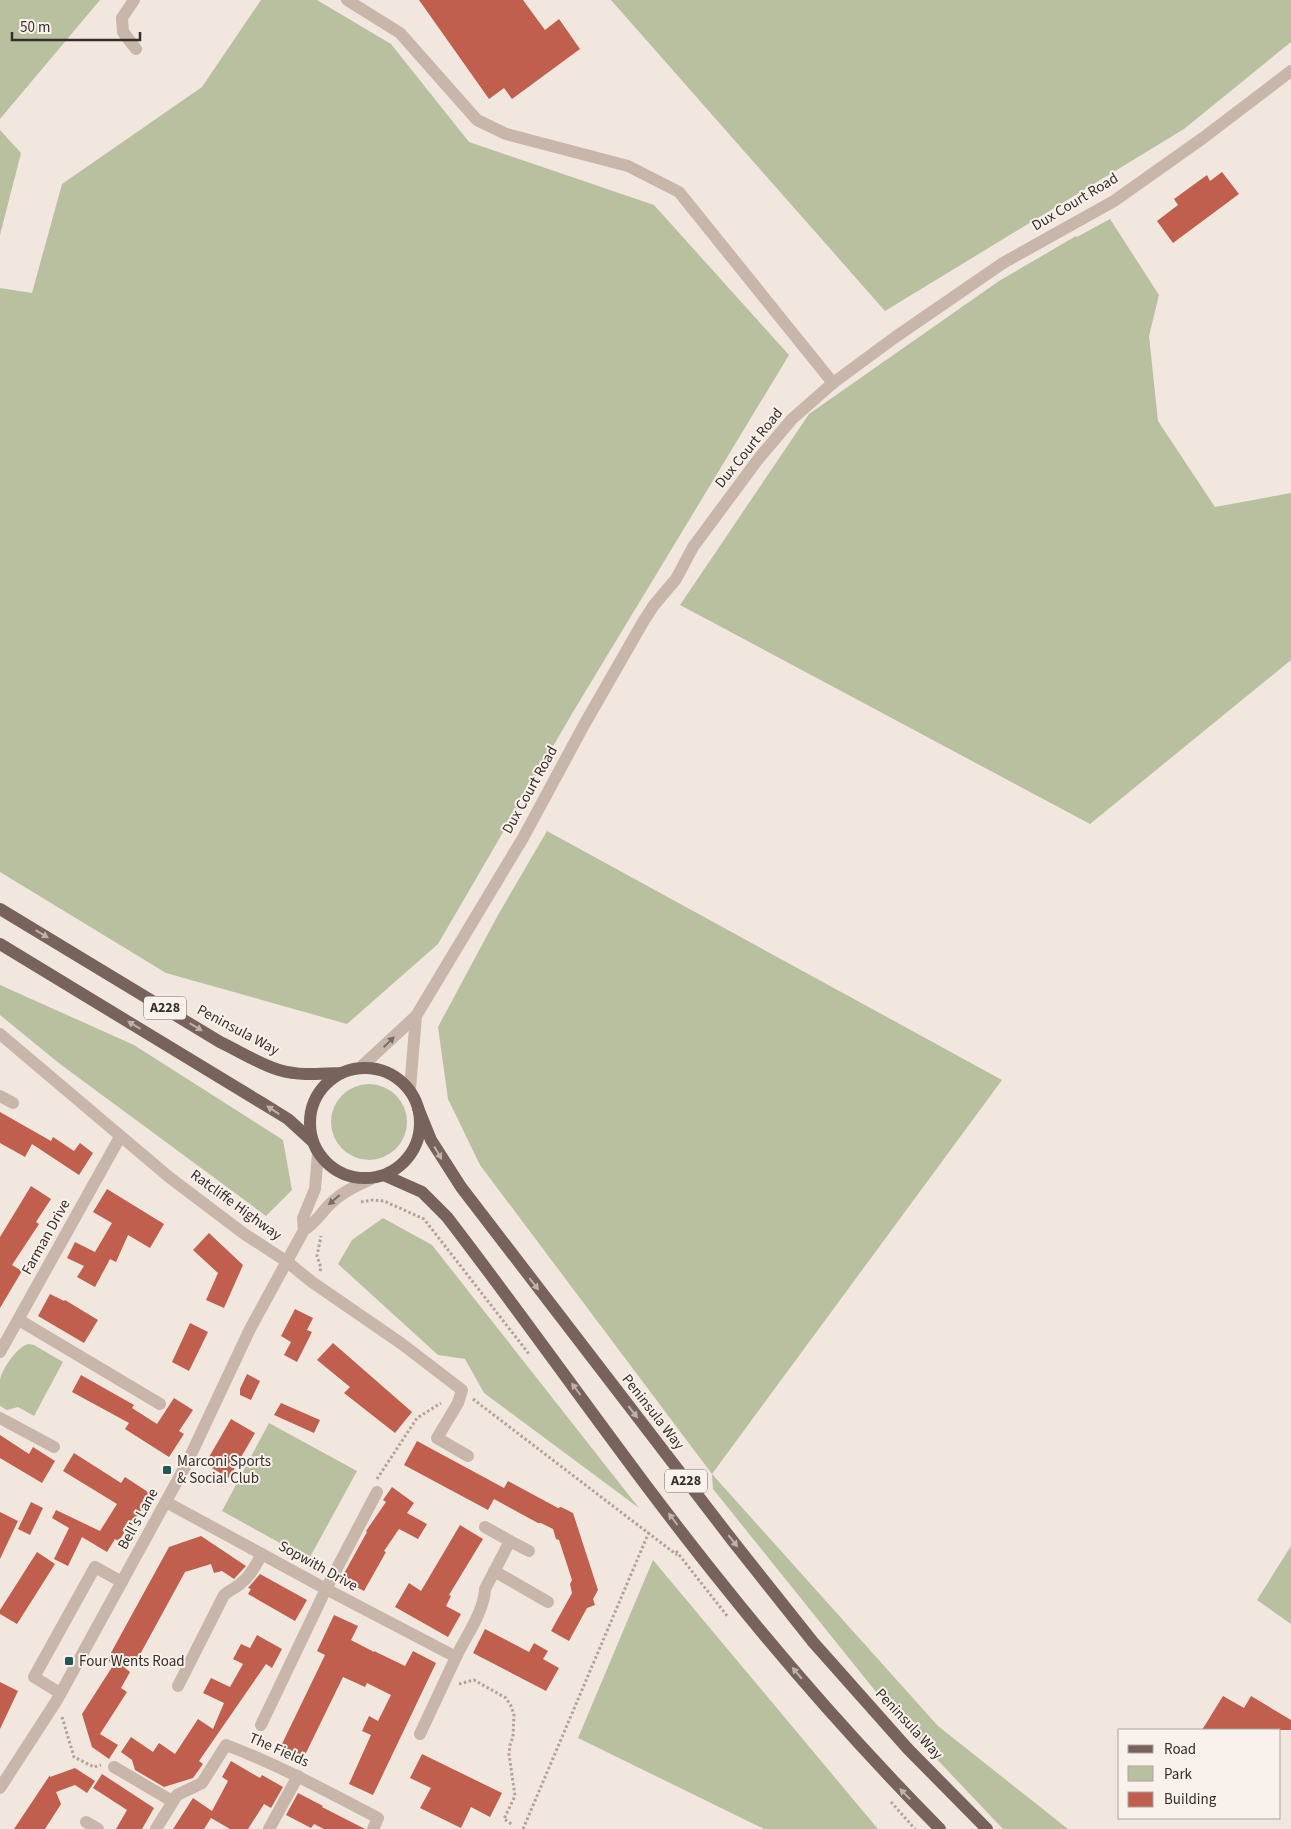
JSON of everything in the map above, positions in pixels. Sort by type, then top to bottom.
[{"type":"main road","name":"Peninsula Way","points":[[0,909],[220,1042],[249,1056],[279,1070],[306,1075],[341,1073]]},
{"type":"main road","name":"A228","points":[[0,944],[288,1119],[311,1140]]},
{"type":"main road","points":[[361,1068],[384,1070],[398,1078],[410,1090],[418,1108],[419,1137],[412,1153],[402,1165],[386,1176],[371,1179],[354,1178],[338,1172],[318,1153],[311,1140],[311,1110],[318,1094],[326,1084],[341,1073],[361,1068]]},
{"type":"main road","name":"Peninsula Way","points":[[418,1108],[431,1140],[461,1187],[732,1540],[819,1649],[908,1749],[987,1829]]},
{"type":"main road","name":"A228","points":[[386,1176],[422,1192],[447,1217],[724,1586],[805,1683],[887,1776],[940,1829]]},
{"type":"street","points":[[134,0],[122,18],[123,32],[136,49]]},
{"type":"street","points":[[347,0],[400,33],[477,120],[506,134],[628,166],[679,192],[833,383]]},
{"type":"street","name":"Dux Court Road","points":[[361,1068],[416,1016],[523,838],[584,725],[654,605],[676,579],[692,547],[759,458],[792,419],[833,383],[894,338],[1004,263],[1114,200],[1203,138],[1291,71]]},
{"type":"street","name":"Dux Court Road","points":[[410,1090],[416,1016]]},
{"type":"street","name":"Ratcliffe Highway","points":[[0,1034],[120,1137],[217,1214],[402,1344],[462,1390]]},
{"type":"street","points":[[0,1096],[13,1103]]},
{"type":"street","name":"Farman Drive","points":[[0,1352],[120,1137]]},
{"type":"street","name":"Bell's Lane","points":[[304,1230],[303,1218],[314,1189],[318,1153]]},
{"type":"street","name":"Bell's Lane","points":[[1,1784],[59,1697],[166,1502],[187,1463],[250,1329],[304,1230],[311,1226],[328,1206],[343,1193],[371,1179]]},
{"type":"street","points":[[19,1320],[160,1404]]},
{"type":"street","points":[[462,1390],[458,1404],[437,1438],[468,1456]]},
{"type":"street","points":[[0,1418],[54,1447]]},
{"type":"street","points":[[261,1726],[326,1589],[377,1492]]},
{"type":"street","name":"Sopwith Drive","points":[[166,1502],[456,1657]]},
{"type":"street","points":[[485,1527],[529,1551]]},
{"type":"street","points":[[420,1734],[478,1612],[484,1596],[484,1589],[510,1541]]},
{"type":"street","points":[[178,1686],[224,1595],[251,1574],[262,1554]]},
{"type":"street","points":[[59,1697],[34,1677],[96,1566],[122,1582]]},
{"type":"street","points":[[494,1571],[548,1602]]},
{"type":"street","name":"The Fields","points":[[156,1829],[177,1795],[202,1783],[226,1745],[249,1753],[298,1776],[378,1818],[373,1829]]},
{"type":"street","points":[[114,1766],[172,1801]]},
{"type":"street","points":[[269,1829],[298,1776]]},
{"type":"street","points":[[86,1822],[98,1829]]},
{"type":"path","points":[[358,1203],[373,1200],[384,1201],[424,1219],[534,1360]]},
{"type":"path","points":[[312,1282],[321,1269],[317,1250],[324,1231]]},
{"type":"path","points":[[377,1492],[374,1483],[417,1418],[462,1390],[681,1558],[670,1543]]},
{"type":"path","points":[[523,1829],[649,1532]]},
{"type":"path","points":[[446,1678],[458,1684],[474,1680],[506,1698],[511,1706],[514,1726],[509,1754],[514,1796],[504,1819],[513,1825]]},
{"type":"path","points":[[59,1697],[74,1757],[94,1767],[104,1764],[114,1766]]},
{"type":"green space","points":[[0,0],[100,0],[0,119]]},
{"type":"green space","points":[[261,0],[317,0],[391,44],[469,142],[654,205],[789,355],[573,712],[438,944],[347,1024],[166,973],[0,872],[0,288],[32,293],[62,184],[202,87]]},
{"type":"green space","points":[[611,0],[1291,0],[1291,42],[1184,129],[885,311]]},
{"type":"green space","points":[[0,130],[21,153],[0,235]]},
{"type":"green space","points":[[1110,219],[1159,295],[1149,336],[1158,421],[1215,507],[1291,493],[1291,660],[1090,824],[680,605],[809,414],[999,281],[1076,236]]},
{"type":"green space","points":[[547,831],[1002,1080],[712,1474],[480,1165],[448,1099],[438,1027],[498,915]]},
{"type":"green space","points":[[0,985],[134,1045],[283,1140],[292,1190],[266,1216],[60,1064],[0,1015]]},
{"type":"green space","points":[[369,1084],[384,1087],[396,1095],[404,1107],[407,1122],[404,1137],[396,1149],[384,1157],[369,1160],[354,1157],[342,1149],[334,1137],[331,1122],[334,1107],[342,1095],[354,1087]]},
{"type":"green space","points":[[383,1218],[432,1245],[639,1508],[484,1393],[465,1359],[438,1355],[338,1264],[352,1240]]},
{"type":"green space","points":[[29,1344],[63,1362],[34,1416],[18,1407],[7,1410],[0,1406],[0,1381],[3,1371],[15,1353]]},
{"type":"green space","points":[[269,1423],[357,1471],[309,1559],[222,1511]]},
{"type":"green space","points":[[712,1474],[938,1726],[1068,1829],[1003,1829],[893,1713],[713,1489]]},
{"type":"green space","points":[[1291,1546],[1291,1624],[1257,1600]]},
{"type":"green space","points":[[653,1560],[878,1829],[764,1829],[578,1738]]},
{"type":"building","points":[[419,0],[523,0],[545,30],[559,19],[580,49],[512,99],[504,88],[489,99]]},
{"type":"building","points":[[1222,172],[1239,194],[1173,243],[1157,221],[1178,205],[1174,199],[1207,175],[1210,181]]},
{"type":"building","points":[[0,1112],[51,1141],[53,1137],[74,1151],[80,1143],[93,1153],[79,1175],[32,1144],[25,1157],[0,1143]]},
{"type":"building","points":[[31,1186],[51,1199],[36,1222],[39,1224],[12,1265],[22,1271],[0,1308],[0,1237]]},
{"type":"building","points":[[107,1189],[164,1224],[150,1248],[128,1235],[116,1262],[110,1259],[95,1287],[77,1277],[84,1266],[67,1258],[75,1242],[95,1252],[112,1223],[93,1212]]},
{"type":"building","points":[[209,1233],[243,1265],[224,1308],[206,1300],[218,1273],[193,1250]]},
{"type":"building","points":[[50,1294],[65,1300],[98,1320],[84,1343],[38,1316]]},
{"type":"building","points":[[295,1309],[313,1318],[307,1330],[312,1332],[297,1362],[284,1355],[291,1342],[281,1336]]},
{"type":"building","points":[[190,1323],[208,1332],[189,1371],[172,1362]]},
{"type":"building","points":[[333,1343],[412,1412],[395,1433],[344,1393],[350,1387],[317,1360]]},
{"type":"building","points":[[247,1374],[260,1381],[251,1400],[240,1395],[240,1389]]},
{"type":"building","points":[[81,1375],[134,1405],[132,1408],[157,1424],[174,1398],[193,1410],[179,1431],[184,1434],[169,1457],[125,1429],[129,1423],[72,1392]]},
{"type":"building","points":[[281,1403],[320,1420],[314,1433],[274,1415]]},
{"type":"building","points":[[231,1419],[255,1433],[229,1478],[205,1464]]},
{"type":"building","points":[[0,1435],[29,1454],[33,1447],[55,1461],[42,1483],[0,1458]]},
{"type":"building","points":[[417,1441],[504,1488],[508,1481],[558,1508],[561,1507],[573,1513],[598,1590],[593,1599],[595,1605],[587,1608],[569,1641],[551,1631],[572,1593],[570,1584],[572,1580],[559,1540],[556,1539],[553,1529],[494,1499],[488,1510],[404,1465]]},
{"type":"building","points":[[74,1453],[121,1483],[125,1477],[151,1494],[135,1520],[133,1518],[119,1541],[115,1539],[107,1552],[82,1537],[68,1566],[54,1559],[69,1528],[52,1518],[56,1510],[100,1531],[117,1504],[63,1471]]},
{"type":"building","points":[[392,1487],[414,1503],[407,1513],[427,1524],[418,1539],[399,1529],[384,1551],[386,1552],[364,1591],[341,1579],[366,1531],[386,1502],[383,1500]]},
{"type":"building","points":[[31,1502],[43,1508],[30,1535],[18,1529]]},
{"type":"building","points":[[0,1512],[18,1521],[0,1559]]},
{"type":"building","points":[[460,1525],[483,1539],[449,1595],[451,1596],[446,1606],[461,1614],[448,1637],[395,1607],[409,1583],[421,1591]]},
{"type":"building","points":[[201,1536],[246,1566],[234,1579],[222,1571],[214,1573],[211,1564],[185,1572],[137,1660],[131,1657],[125,1668],[130,1672],[121,1688],[127,1692],[100,1734],[118,1745],[109,1759],[92,1747],[82,1714],[114,1664],[107,1660],[169,1547]]},
{"type":"building","points":[[37,1552],[55,1564],[17,1624],[0,1614],[0,1610]]},
{"type":"building","points":[[260,1574],[307,1600],[295,1621],[248,1594],[251,1589],[248,1588]]},
{"type":"building","points":[[334,1615],[358,1626],[351,1640],[374,1652],[405,1666],[413,1651],[436,1663],[373,1795],[349,1784],[371,1735],[362,1731],[369,1716],[378,1721],[391,1695],[367,1683],[365,1687],[343,1677],[303,1759],[280,1748],[325,1655],[317,1651]]},
{"type":"building","points":[[485,1629],[529,1652],[534,1643],[548,1651],[543,1659],[559,1668],[546,1691],[473,1653]]},
{"type":"building","points":[[257,1635],[282,1649],[272,1668],[266,1664],[199,1761],[203,1764],[193,1778],[164,1787],[135,1770],[132,1760],[121,1752],[131,1737],[153,1752],[159,1743],[175,1754],[198,1719],[213,1729],[224,1703],[203,1693],[211,1678],[230,1687],[243,1664],[233,1659],[241,1644],[250,1648]]},
{"type":"building","points":[[0,1682],[18,1691],[0,1729]]},
{"type":"building","points":[[1223,1696],[1244,1708],[1251,1696],[1291,1720],[1291,1730],[1203,1729]]},
{"type":"building","points":[[422,1754],[502,1793],[490,1817],[471,1807],[461,1828],[420,1808],[431,1788],[410,1778]]},
{"type":"building","points":[[231,1761],[260,1778],[262,1775],[283,1787],[271,1808],[264,1804],[248,1829],[230,1829],[211,1818],[204,1829],[173,1829],[193,1798],[212,1811],[228,1781],[222,1777]]},
{"type":"building","points":[[75,1768],[95,1781],[87,1793],[75,1785],[56,1792],[61,1804],[45,1829],[14,1829],[50,1775],[50,1777]]},
{"type":"building","points":[[102,1774],[154,1808],[142,1829],[116,1829],[127,1810],[93,1788]]},
{"type":"building","points":[[298,1793],[365,1829],[324,1829],[314,1824],[311,1828],[286,1815]]},
{"type":"place","name":"Marconi Sports & Social Club","points":[[167,1470]]},
{"type":"place","name":"Four Wents Road","points":[[69,1661]]}]
